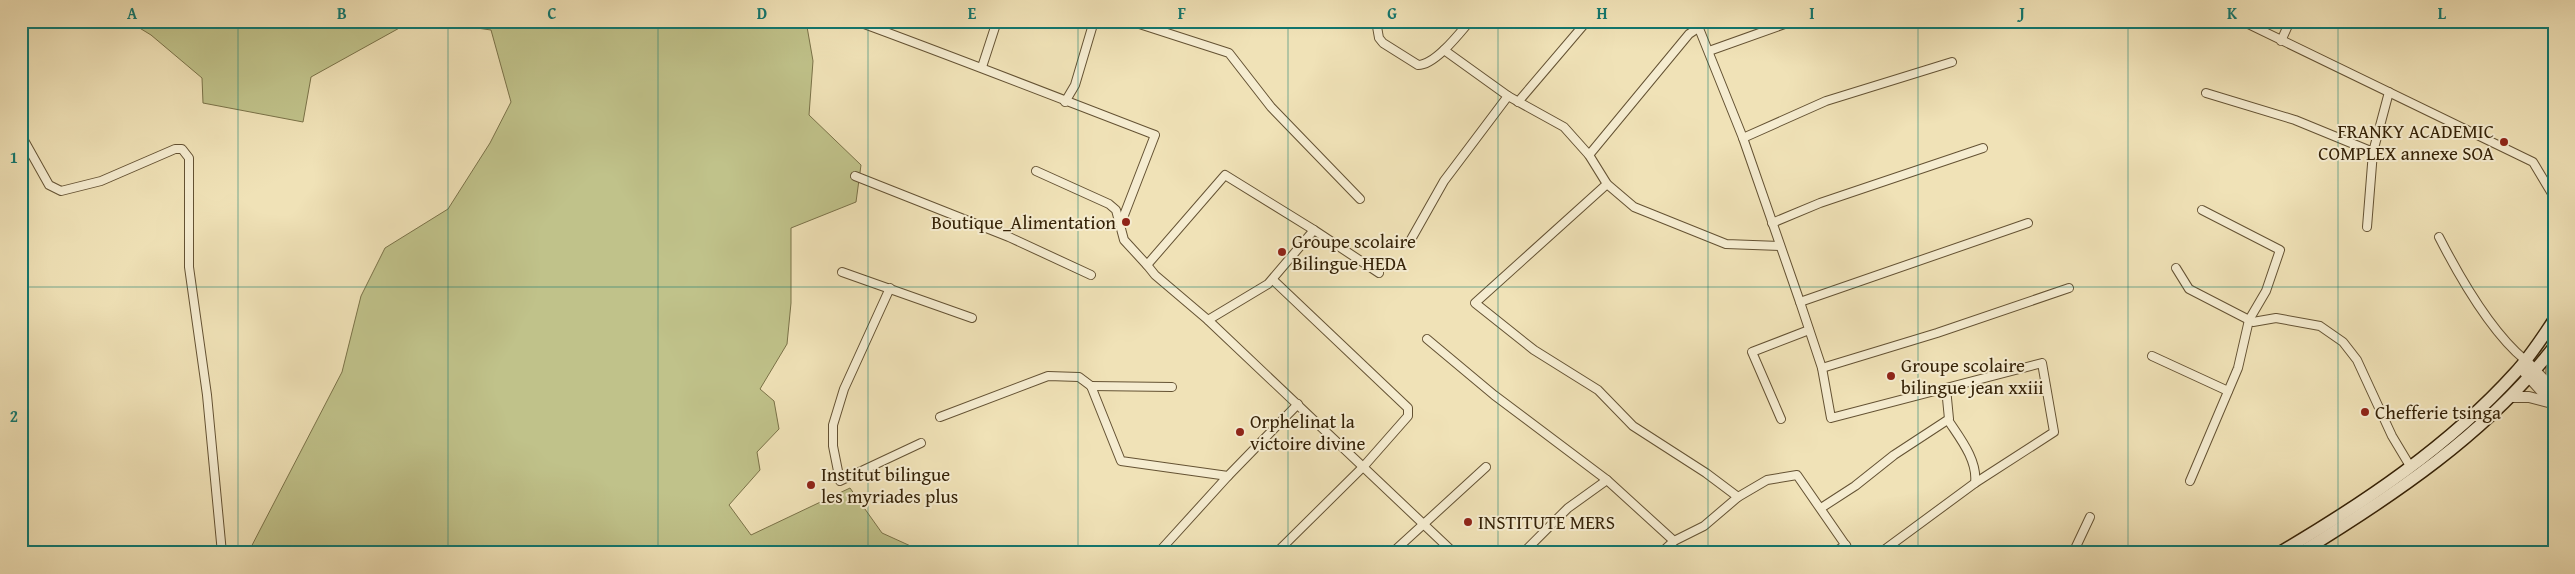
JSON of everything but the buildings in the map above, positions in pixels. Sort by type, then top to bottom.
[{"type":"main road","points":[[2279,553],[2376,492],[2465,423],[2522,364],[2554,320]]},
{"type":"main road","points":[[2300,553],[2359,517],[2419,475],[2474,432],[2533,374],[2553,348]]},
{"type":"street","points":[[856,21],[982,67],[1066,102],[1155,135],[1121,223]]},
{"type":"street","points":[[982,67],[997,21]]},
{"type":"street","points":[[1066,102],[1075,85],[1094,21]]},
{"type":"street","points":[[1130,21],[1229,53],[1271,107],[1360,199]]},
{"type":"street","points":[[1376,21],[1379,38],[1383,43],[1418,65],[1427,64],[1444,50],[1470,21]]},
{"type":"street","points":[[1518,102],[1587,21]]},
{"type":"street","points":[[1709,51],[1793,21]]},
{"type":"street","points":[[2242,21],[2533,162],[2554,197]]},
{"type":"street","points":[[2281,41],[2290,21]]},
{"type":"street","points":[[1589,155],[1697,25],[1743,138],[1800,302],[1822,368],[1831,418],[2042,363],[2054,432],[1975,483],[1880,553]]},
{"type":"street","points":[[1444,50],[1508,96],[1564,127],[1589,155],[1607,184],[1634,207],[1726,244],[1780,246]]},
{"type":"street","points":[[1743,138],[1826,101],[1952,62]]},
{"type":"street","points":[[2367,227],[2373,152],[2389,92]]},
{"type":"street","points":[[2206,93],[2295,120],[2373,152]]},
{"type":"street","points":[[1409,243],[1444,181],[1508,96]]},
{"type":"street","points":[[21,135],[49,185],[61,191],[101,181],[175,149],[182,150],[189,158],[189,267],[207,395],[222,553]]},
{"type":"street","points":[[1772,223],[1820,203],[1983,148]]},
{"type":"street","points":[[1036,172],[1109,204],[1116,210],[1124,240],[1155,275],[1208,320],[1454,553]]},
{"type":"street","points":[[1147,265],[1224,175],[1314,230],[1379,273]]},
{"type":"street","points":[[855,176],[1009,238],[1091,274]]},
{"type":"street","points":[[1607,184],[1476,303],[1534,350],[1598,390],[1633,426],[1706,473],[1738,497]]},
{"type":"street","points":[[2190,481],[2238,368],[2249,320],[2266,291],[2280,250],[2202,210]]},
{"type":"street","points":[[1800,302],[2028,223]]},
{"type":"street","points":[[1208,320],[1272,280],[1314,230]]},
{"type":"street","points":[[2439,237],[2456,270],[2522,364],[2533,374],[2552,399]]},
{"type":"street","points":[[2176,268],[2189,289],[2253,322],[2276,318],[2320,326],[2343,342],[2357,360],[2392,436],[2410,466]]},
{"type":"street","points":[[842,272],[972,318]]},
{"type":"street","points":[[1272,280],[1408,408],[1408,416],[1364,466],[1276,553]]},
{"type":"street","points":[[890,288],[844,389],[834,425],[833,446],[840,481],[921,443]]},
{"type":"street","points":[[1822,368],[1937,333],[2069,288]]},
{"type":"street","points":[[1781,419],[1752,352],[1809,330]]},
{"type":"street","points":[[1427,339],[1494,394],[1607,480],[1674,541]]},
{"type":"street","points":[[2552,399],[2553,348]]},
{"type":"street","points":[[2152,356],[2228,392]]},
{"type":"street","points":[[940,418],[1048,376],[1078,377],[1091,386],[1121,461],[1228,476]]},
{"type":"street","points":[[1091,386],[1172,387]]},
{"type":"street","points":[[1946,388],[1948,420],[1966,449],[1976,477],[1975,483]]},
{"type":"street","points":[[2510,397],[2552,399]]},
{"type":"street","points":[[1158,553],[1228,476],[1298,404]]},
{"type":"street","points":[[1821,508],[1855,486],[1894,455],[1948,420]]},
{"type":"street","points":[[1392,553],[1422,523],[1486,467]]},
{"type":"street","points":[[1661,553],[1674,541],[1704,526],[1738,497],[1767,480],[1797,475],[1852,553]]},
{"type":"street","points":[[1522,553],[1568,508],[1607,480]]},
{"type":"street","points":[[2073,553],[2090,517]]},
{"type":"street","points":[[1833,553],[1846,544]]},
{"type":"street","points":[[21,545],[29,553]]},
{"type":"green space","points":[[82,21],[412,21],[311,77],[303,122],[203,103],[202,78],[151,35],[133,24],[111,28]]},
{"type":"green space","points":[[427,21],[806,21],[813,61],[809,115],[861,165],[856,202],[791,228],[791,303],[787,344],[760,389],[774,401],[779,429],[757,452],[760,470],[729,505],[751,535],[850,488],[882,533],[926,553],[248,553],[342,372],[361,296],[385,248],[448,209],[490,143],[511,102],[491,30]]},
{"type":"place","name":"FRANKY ACADEMIC COMPLEX annexe SOA","points":[[2504,142]]},
{"type":"place","name":"Boutique_Alimentation","points":[[1126,222]]},
{"type":"place","name":"Groupe scolaire Bilingue HEDA","points":[[1282,252]]},
{"type":"place","name":"Groupe scolaire bilingue jean xxiii","points":[[1891,376]]},
{"type":"place","name":"Chefferie tsinga","points":[[2365,412]]},
{"type":"place","name":"Orphelinat la victoire divine","points":[[1240,432]]},
{"type":"place","name":"Institut bilingue les myriades plus","points":[[811,485]]},
{"type":"place","name":"INSTITUTE MERS","points":[[1468,522]]}]
